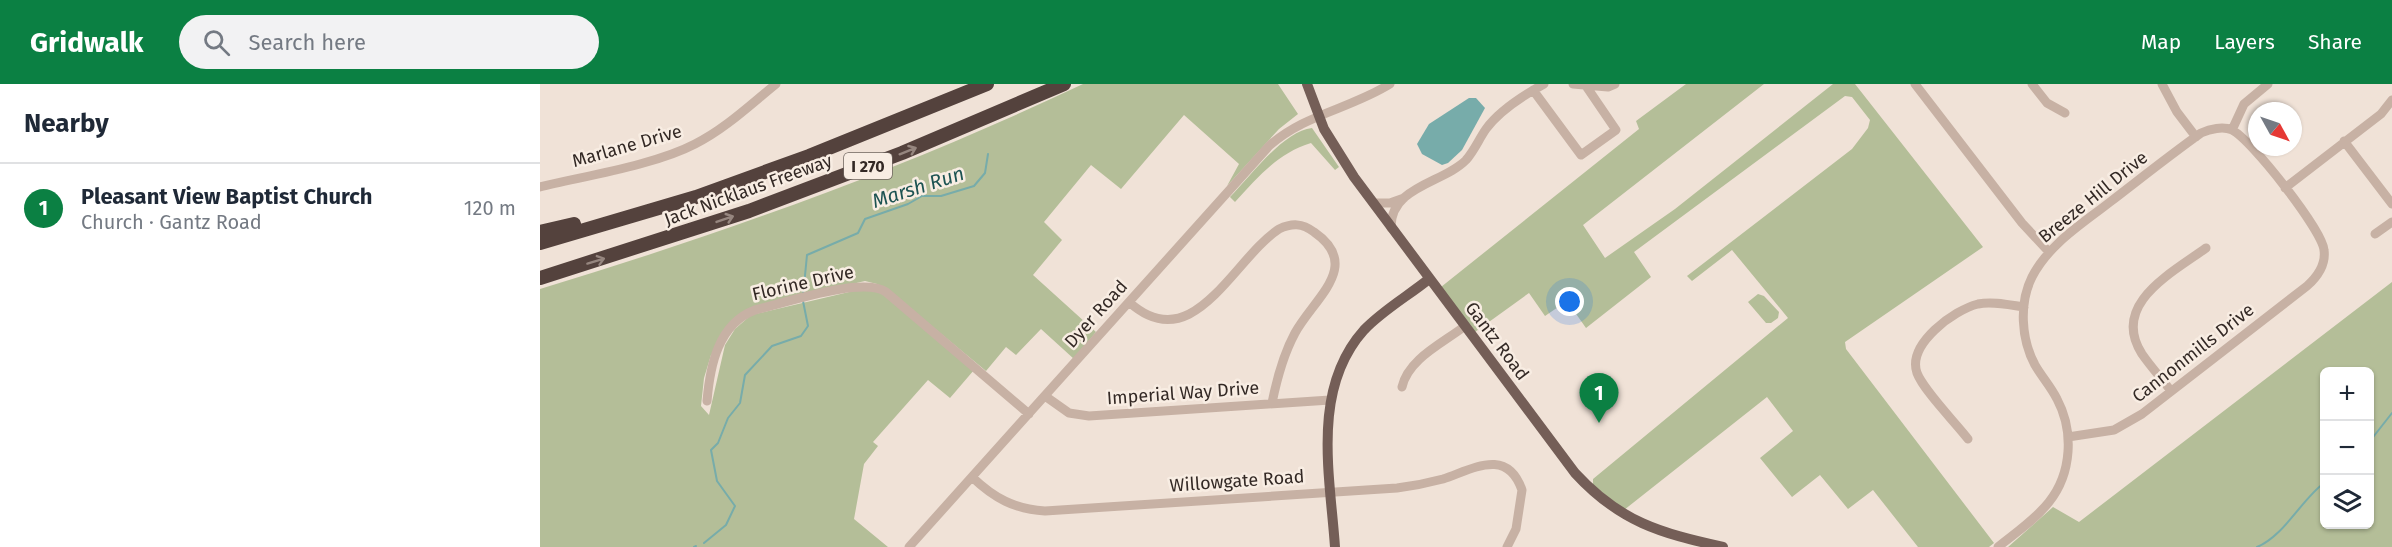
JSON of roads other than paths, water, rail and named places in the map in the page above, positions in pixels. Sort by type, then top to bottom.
[{"type":"highway","name":"Jack Nicklaus Freeway","points":[[540,243],[647,213],[809,156],[987,84]]},
{"type":"highway","name":"Jack Nicklaus Freeway","points":[[540,278],[750,211],[902,153],[1064,84]]},
{"type":"highway","points":[[540,232],[606,218],[647,213]]},
{"type":"main road","name":"Gantz Road","points":[[1307,84],[1317,115],[1341,158],[1564,458],[1604,501],[1636,522],[1659,532],[1723,547]]},
{"type":"main road","points":[[1335,547],[1328,444],[1330,400],[1342,364],[1364,330],[1429,279]]},
{"type":"street","name":"Marlane Drive","points":[[540,187],[658,157],[693,145],[713,134],[776,84]]},
{"type":"street","name":"Dyer Road","points":[[909,547],[1269,146],[1290,129],[1317,115],[1390,84]]},
{"type":"street","points":[[1391,228],[1394,212],[1409,195],[1421,185],[1460,165],[1492,123],[1533,90],[1544,84]]},
{"type":"street","points":[[1573,84],[1608,87],[1615,84]]},
{"type":"street","points":[[1916,84],[2022,223],[2049,252]]},
{"type":"street","points":[[2032,84],[2047,103],[2065,113]]},
{"type":"street","points":[[2162,84],[2177,112],[2196,136]]},
{"type":"street","points":[[2268,84],[2244,104],[2232,130],[2250,144],[2285,188],[2380,114],[2392,100]]},
{"type":"street","points":[[1533,90],[1581,155],[1616,130],[1586,86]]},
{"type":"street","name":"Breeze Hill Drive","points":[[1998,547],[2050,501],[2065,469],[2068,437],[2065,417],[2057,397],[2034,362],[2027,345],[2024,307],[2031,279],[2049,252],[2196,136],[2212,129],[2232,130]]},
{"type":"street","points":[[2344,141],[2392,204]]},
{"type":"street","name":"Cannonmills Drive","points":[[2068,437],[2114,430],[2142,414],[2307,286],[2322,266],[2324,250],[2320,236],[2285,188]]},
{"type":"street","points":[[1373,203],[1390,203],[1409,195]]},
{"type":"street","points":[[1297,224],[1298,214]]},
{"type":"street","points":[[2375,234],[2392,222]]},
{"type":"street","points":[[1129,302],[1158,319],[1182,318],[1193,314],[1272,234],[1287,225],[1306,226],[1320,236],[1334,255],[1336,267],[1334,277],[1307,314],[1283,357],[1272,403]]},
{"type":"street","points":[[2171,391],[2137,343],[2133,332],[2136,308],[2150,289],[2206,248]]},
{"type":"street","points":[[1336,267],[1348,267]]},
{"type":"street","name":"Florine Drive","points":[[706,401],[710,367],[722,338],[748,312],[860,285],[881,288],[1029,414]]},
{"type":"street","points":[[1968,438],[1920,379],[1915,365],[1917,351],[1926,338],[1958,314],[1976,304],[2024,307]]},
{"type":"street","points":[[1402,387],[1404,375],[1417,362],[1465,326]]},
{"type":"street","name":"Imperial Way Drive","points":[[1045,396],[1069,413],[1089,416],[1330,400]]},
{"type":"street","name":"Willowgate Road","points":[[972,477],[993,495],[1013,506],[1045,511],[1420,484],[1487,464],[1499,465],[1509,471],[1519,482],[1522,494],[1516,529],[1507,547]]},
{"type":"water","points":[[1469,98],[1476,98],[1485,108],[1462,150],[1448,163],[1442,165],[1422,154],[1417,144],[1429,124]]},
{"type":"waterway","name":"Marsh Run","points":[[803,296],[807,255],[858,233],[865,219],[908,204],[922,196],[941,196],[974,186],[985,173],[988,154]]},
{"type":"waterway","name":"Marsh Run","points":[[704,543],[726,525],[735,506],[717,481],[711,450],[718,443],[728,418],[740,403],[745,375],[772,346],[801,336],[808,326],[803,301]]},
{"type":"waterway","points":[[2374,436],[2392,413]]},
{"type":"waterway","points":[[2257,547],[2276,535],[2320,486]]},
{"type":"place","name":"Pleasant View Baptist Church","points":[[1599,423]]}]
